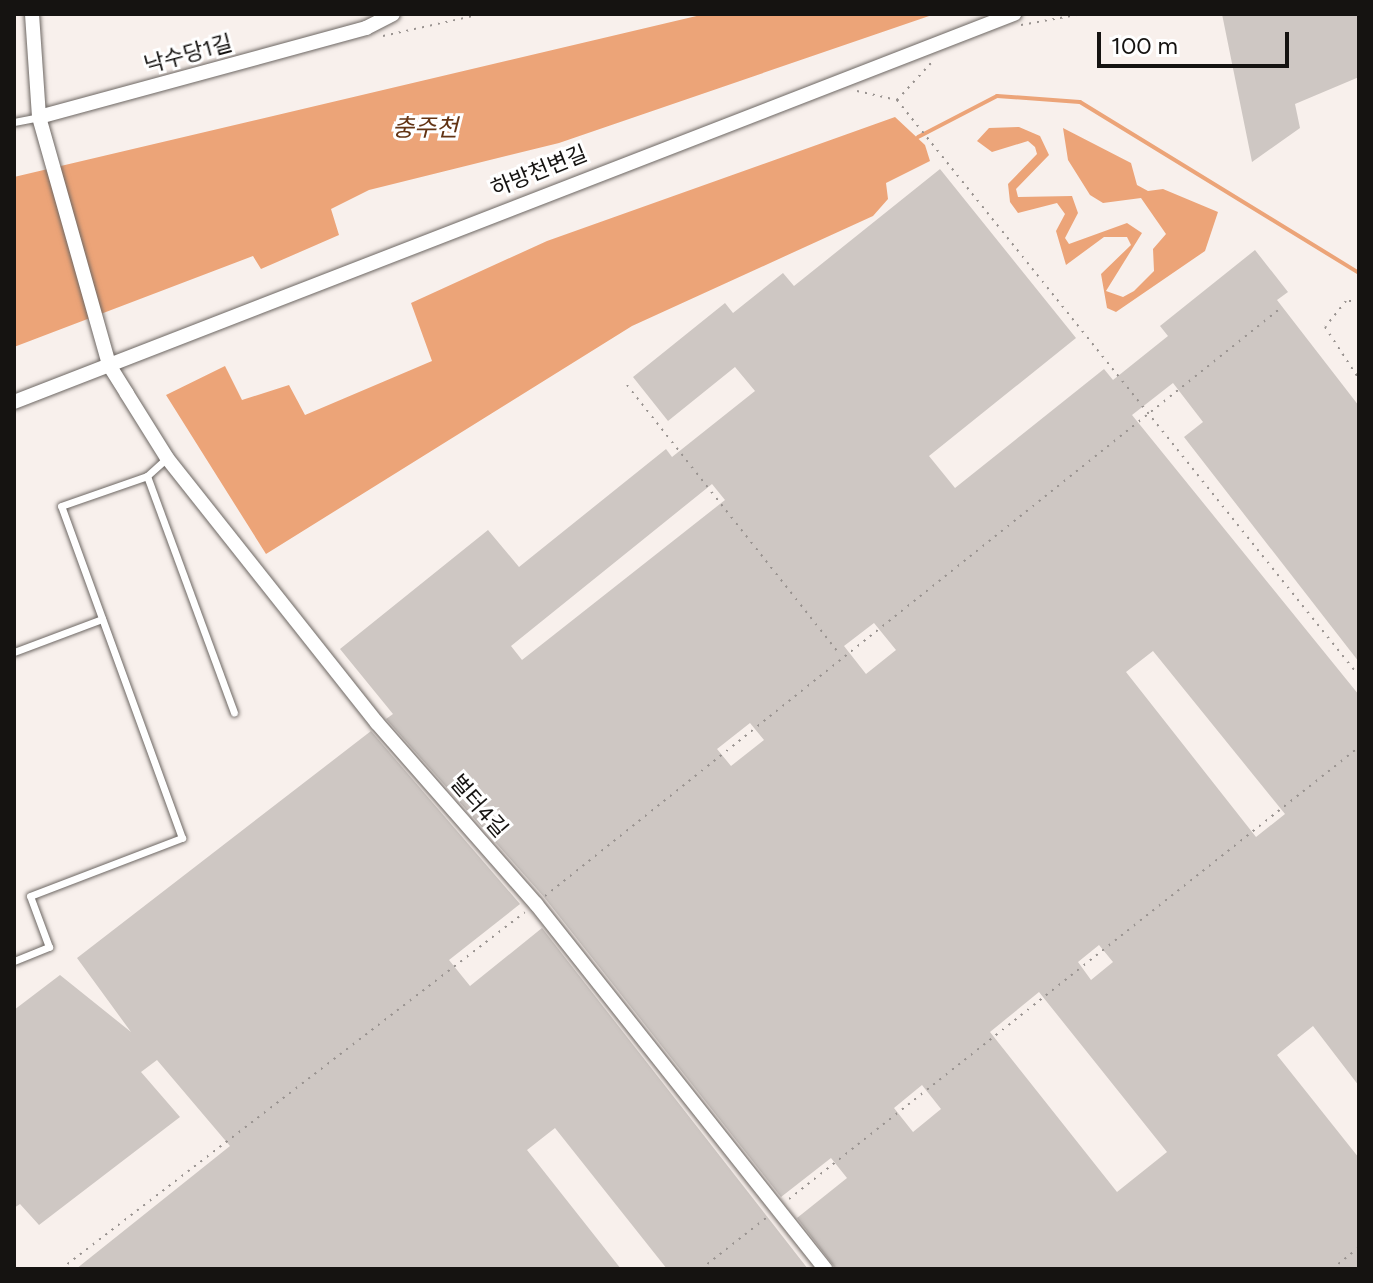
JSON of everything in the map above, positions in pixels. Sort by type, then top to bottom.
[{"type":"street","name":"벌터4길","points":[[32,14],[39,117],[109,365],[167,458],[377,723],[536,904],[825,1269]]},
{"type":"street","name":"낙수당1길","points":[[39,117],[366,28],[393,14]]},
{"type":"street","name":"하방천변길","points":[[14,402],[1015,20]]},
{"type":"lane","points":[[14,122],[39,117]]},
{"type":"lane","points":[[14,961],[49,947],[30,896],[182,838],[61,506],[147,476],[167,458]]},
{"type":"lane","points":[[147,476],[234,713]]},
{"type":"lane","points":[[14,652],[102,619]]},
{"type":"path","points":[[1015,20],[1082,14]]},
{"type":"path","points":[[897,100],[935,58]]},
{"type":"path","points":[[853,91],[897,100],[1359,676]]},
{"type":"path","points":[[1359,301],[1346,301],[1325,327],[1359,379]]},
{"type":"path","points":[[61,1269],[536,904],[841,655],[1282,307]]},
{"type":"path","points":[[627,385],[841,655]]},
{"type":"path","points":[[701,1269],[1359,747]]},
{"type":"path","points":[[1332,1269],[1359,1247]]},
{"type":"water","name":"충주천","points":[[705,14],[935,14],[559,143],[369,190],[331,209],[339,235],[261,269],[253,256],[14,347],[14,177]]},
{"type":"water","points":[[895,117],[925,145],[930,161],[886,183],[888,199],[873,216],[632,326],[266,554],[166,395],[225,366],[242,400],[289,385],[305,415],[432,361],[411,303],[547,241]]},
{"type":"water","points":[[1019,127],[1040,136],[1049,155],[1016,189],[1018,197],[1072,196],[1078,213],[1065,238],[1069,244],[1127,223],[1142,233],[1106,291],[1123,297],[1134,291],[1154,271],[1153,249],[1166,234],[1141,198],[1103,203],[1090,195],[1068,160],[1063,128],[1131,163],[1137,185],[1148,191],[1163,189],[1218,212],[1205,251],[1116,312],[1107,308],[1101,274],[1131,245],[1127,237],[1104,237],[1066,265],[1056,231],[1065,214],[1057,203],[1018,213],[1010,202],[1008,184],[1037,154],[1035,147],[1028,141],[992,152],[977,141],[989,128]]},
{"type":"building","points":[[1222,14],[1359,14],[1359,77],[1295,104],[1300,128],[1252,162]]},
{"type":"building","points":[[940,169],[1076,338],[929,456],[955,488],[1104,369],[1113,380],[1168,336],[1160,326],[1255,250],[1288,292],[1277,300],[1359,406],[1359,662],[1184,437],[1203,422],[1173,383],[1132,415],[1359,695],[1359,1086],[1313,1026],[1277,1055],[1359,1158],[1359,1269],[836,1269],[797,1218],[847,1178],[831,1158],[781,1197],[544,897],[386,719],[393,714],[340,649],[488,530],[519,567],[666,449],[672,457],[755,391],[735,367],[668,421],[633,377],[725,303],[733,313],[783,273],[794,286]],"holes":[[[712,484],[725,500],[522,660],[511,646]],[[874,623],[896,650],[866,674],[844,646]],[[1153,651],[1285,814],[1256,837],[1126,672]],[[750,723],[764,740],[731,766],[717,749]],[[1099,945],[1113,962],[1091,980],[1078,962]],[[1039,992],[1167,1152],[1117,1192],[990,1032]],[[922,1085],[941,1109],[913,1132],[894,1108]]]},
{"type":"building","points":[[371,731],[520,904],[449,960],[470,986],[542,928],[808,1269],[667,1269],[555,1128],[527,1150],[621,1269],[76,1269],[230,1146],[157,1060],[141,1072],[180,1117],[39,1225],[20,1204],[14,1208],[14,1010],[60,975],[131,1032],[77,958]]},
{"type":"waterway","points":[[918,137],[997,96],[1080,102],[1359,273]]}]
